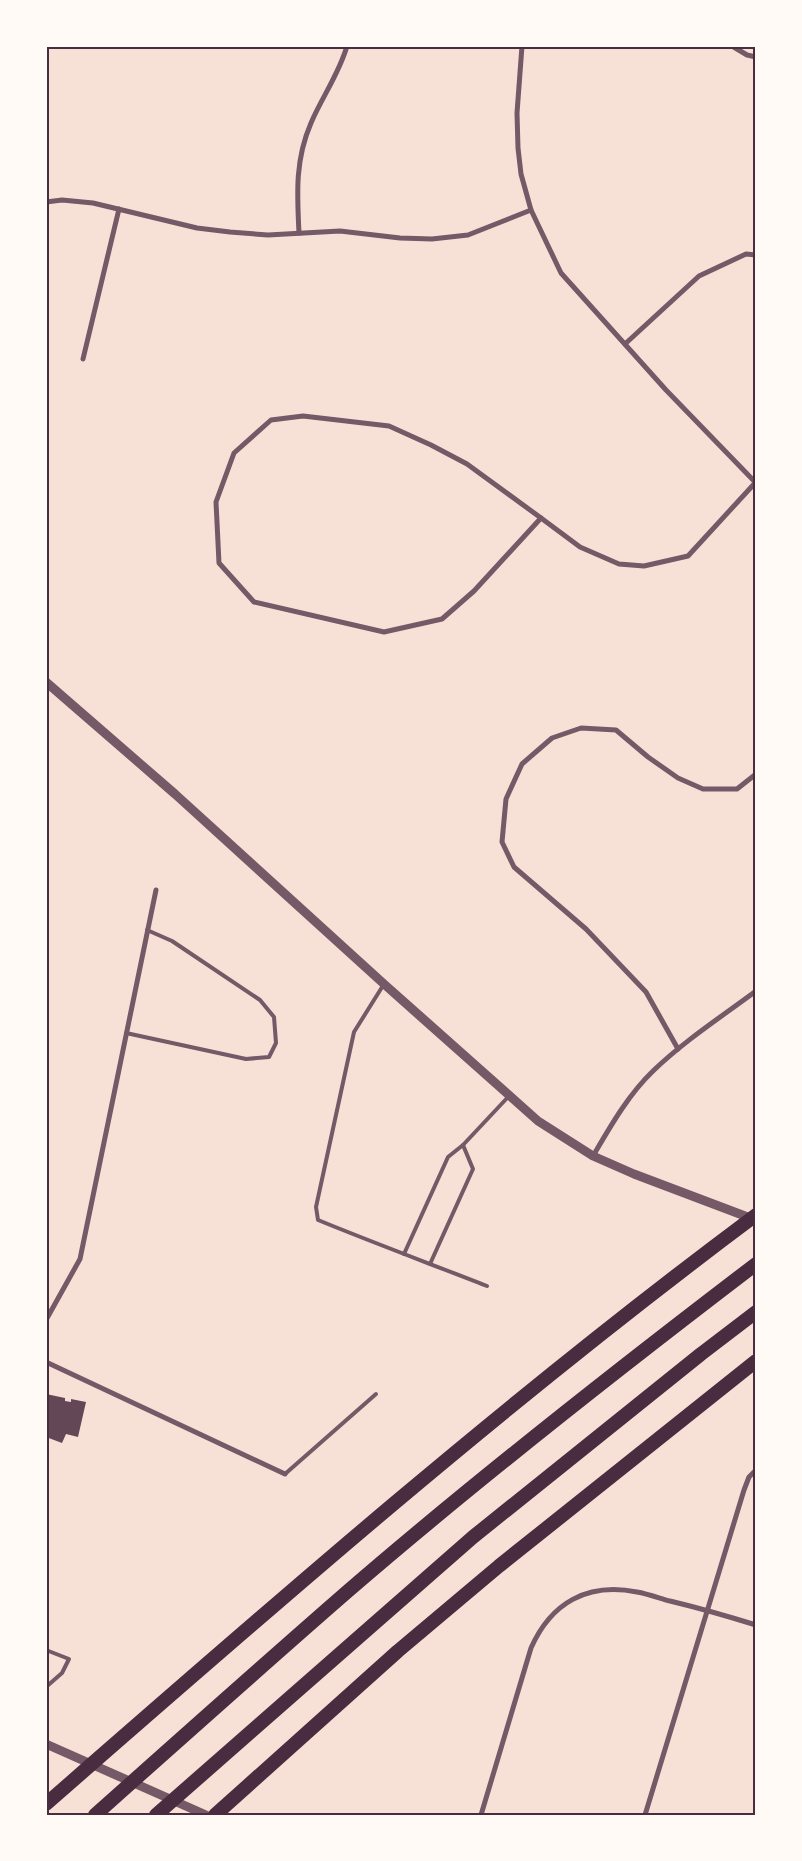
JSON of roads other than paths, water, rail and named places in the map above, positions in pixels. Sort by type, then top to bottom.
[{"type":"highway","points":[[46,1804],[323,1562],[505,1410],[654,1291],[756,1214]]},
{"type":"highway","points":[[98,1813],[348,1591],[566,1411],[756,1264]]},
{"type":"highway","points":[[156,1815],[473,1537],[756,1312]]},
{"type":"highway","points":[[215,1815],[398,1651],[499,1566],[756,1361]]},
{"type":"street","points":[[299,233],[298,175],[302,148],[311,122],[336,73],[347,46]]},
{"type":"street","points":[[522,46],[517,113],[521,174],[539,230],[561,273],[756,483],[688,556],[644,566],[619,564],[580,547],[541,518],[467,464],[389,426],[303,416],[271,420],[234,453],[216,502],[219,563],[254,602],[384,632],[442,619],[474,591],[541,518]]},
{"type":"street","points":[[732,46],[747,55],[756,57]]},
{"type":"street","points":[[46,202],[70,201],[93,204],[198,228],[222,231],[268,235],[340,232],[432,239],[468,235],[531,210]]},
{"type":"street","points":[[83,359],[119,210]]},
{"type":"street","points":[[625,344],[698,276],[746,254],[756,255]]},
{"type":"street","points":[[46,682],[175,794],[538,1121],[593,1156],[756,1220]]},
{"type":"street","points":[[678,1049],[646,992],[586,929],[514,867],[502,842],[506,799],[522,764],[552,738],[581,728],[616,730],[648,757],[678,778],[703,789],[737,789],[756,774]]},
{"type":"street","points":[[46,1320],[80,1259],[156,890]]},
{"type":"street","points":[[593,1156],[624,1105],[651,1073],[678,1049],[756,991]]},
{"type":"street","points":[[46,1362],[285,1474]]},
{"type":"street","points":[[645,1815],[744,1490],[750,1477],[756,1470]]},
{"type":"street","points":[[481,1815],[535,1640],[549,1617],[562,1606],[578,1597],[596,1591],[636,1592],[756,1625]]},
{"type":"street","points":[[46,1744],[206,1815]]},
{"type":"lane","points":[[126,1033],[246,1059],[269,1057],[276,1043],[274,1018],[260,1000],[172,941],[147,930]]},
{"type":"lane","points":[[384,984],[354,1032],[316,1207],[318,1220],[487,1286]]},
{"type":"lane","points":[[404,1254],[448,1157],[463,1145],[509,1096]]},
{"type":"lane","points":[[430,1264],[473,1169],[463,1145]]},
{"type":"lane","points":[[285,1474],[376,1394]]},
{"type":"lane","points":[[46,1650],[69,1659],[62,1673],[46,1687]]}]
